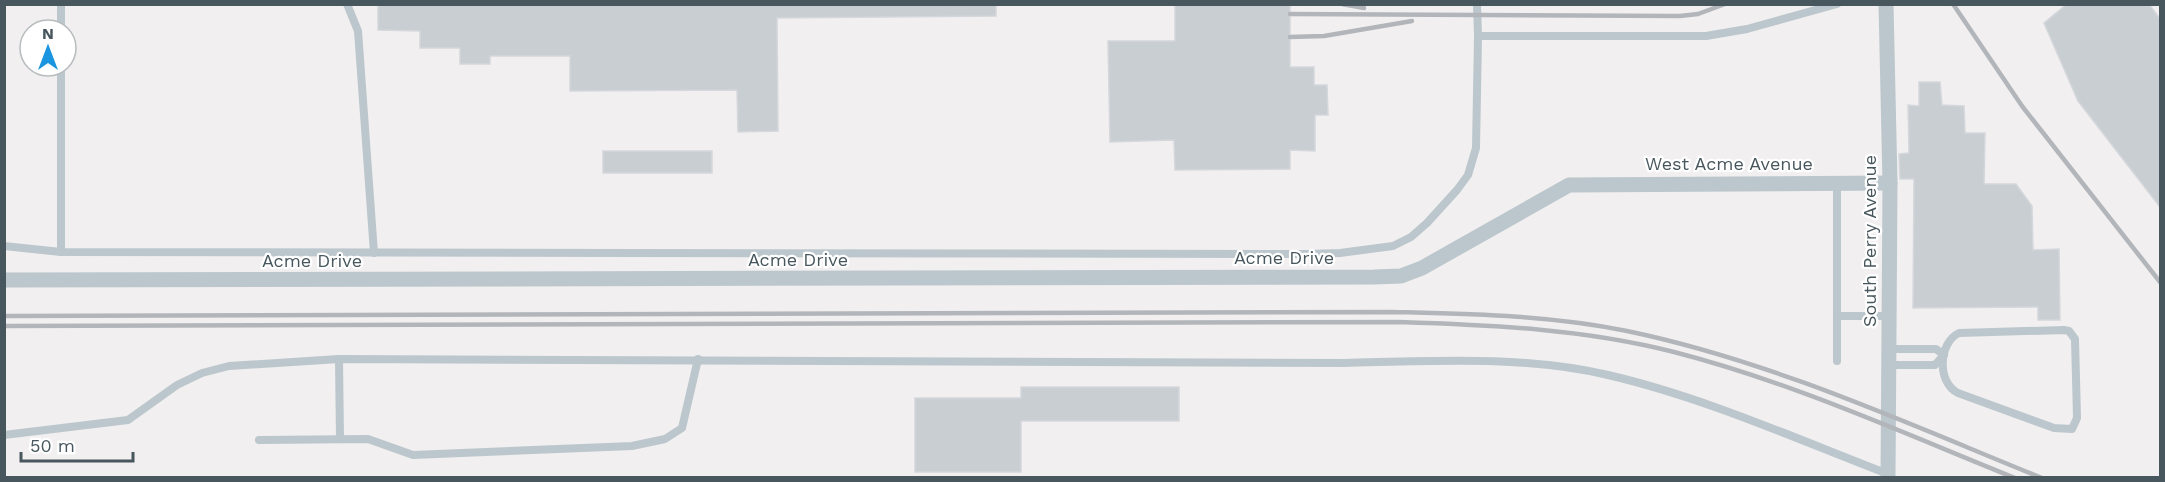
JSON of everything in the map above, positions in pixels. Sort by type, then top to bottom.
[{"type":"street","name":"South Perry Avenue","points":[[1886,4],[1890,183],[1888,476]]},
{"type":"street","name":"West Acme Avenue","points":[[1569,185],[1890,183]]},
{"type":"street","name":"Acme Drive","points":[[4,280],[1401,276],[1422,268],[1569,185]]},
{"type":"lane","points":[[347,4],[358,30],[374,253]]},
{"type":"lane","points":[[4,246],[62,252],[1340,254],[1393,246],[1411,237],[1457,190],[1468,175],[1476,148],[1477,4]]},
{"type":"lane","points":[[1478,36],[1707,36],[1747,29],[1837,4]]},
{"type":"lane","points":[[62,78],[62,252]]},
{"type":"lane","points":[[1837,183],[1837,361]]},
{"type":"lane","points":[[1837,316],[1889,316]]},
{"type":"lane","points":[[1889,365],[1935,365],[1944,355],[1945,346],[1951,337],[1966,331],[2069,331],[2075,339],[2076,424],[2072,429],[2061,430],[1952,390],[1944,373],[1944,355]]},
{"type":"lane","points":[[1889,349],[1936,349],[1944,355]]},
{"type":"lane","points":[[339,359],[340,439]]},
{"type":"lane","points":[[4,435],[128,420],[177,386],[202,373],[229,366],[339,359],[1333,363],[1486,361],[1607,374],[1656,389],[1888,476]]},
{"type":"lane","points":[[258,440],[368,439],[412,455],[632,446],[665,439],[682,428],[698,359]]},
{"type":"building","points":[[378,4],[996,4],[996,16],[777,18],[778,131],[738,132],[737,90],[570,91],[570,56],[490,56],[490,64],[460,64],[460,48],[420,48],[420,31],[378,30]]},
{"type":"building","points":[[1175,4],[1290,4],[1290,67],[1314,67],[1314,85],[1327,85],[1328,115],[1315,115],[1315,151],[1290,150],[1290,169],[1175,170],[1174,140],[1110,142],[1108,41],[1175,41]]},
{"type":"building","points":[[2067,4],[2149,4],[2160,19],[2160,207],[2078,101],[2044,23]]},
{"type":"building","points":[[1919,82],[1940,82],[1942,105],[1964,106],[1965,133],[1985,133],[1984,184],[2016,184],[2032,206],[2033,250],[2059,249],[2060,320],[2038,320],[2038,307],[1913,308],[1914,179],[1900,179],[1899,154],[1909,153],[1908,105],[1919,106]]},
{"type":"building","points":[[603,151],[712,151],[712,173],[603,173]]},
{"type":"building","points":[[1021,387],[1179,387],[1179,421],[1021,421],[1021,472],[915,472],[915,398],[1021,398]]},
{"type":"railway","points":[[1342,4],[1364,8]]},
{"type":"railway","points":[[1290,14],[1680,16],[1698,14],[1725,4]]},
{"type":"railway","points":[[1953,4],[2022,106],[2160,282]]},
{"type":"railway","points":[[1290,37],[1324,36],[1412,21]]},
{"type":"railway","points":[[4,316],[1392,312],[1539,318],[1627,331],[1733,359],[1838,395],[2042,478]]},
{"type":"railway","points":[[4,326],[1399,322],[1503,327],[1606,338],[1640,344],[1718,364],[1846,409],[2015,478]]}]
